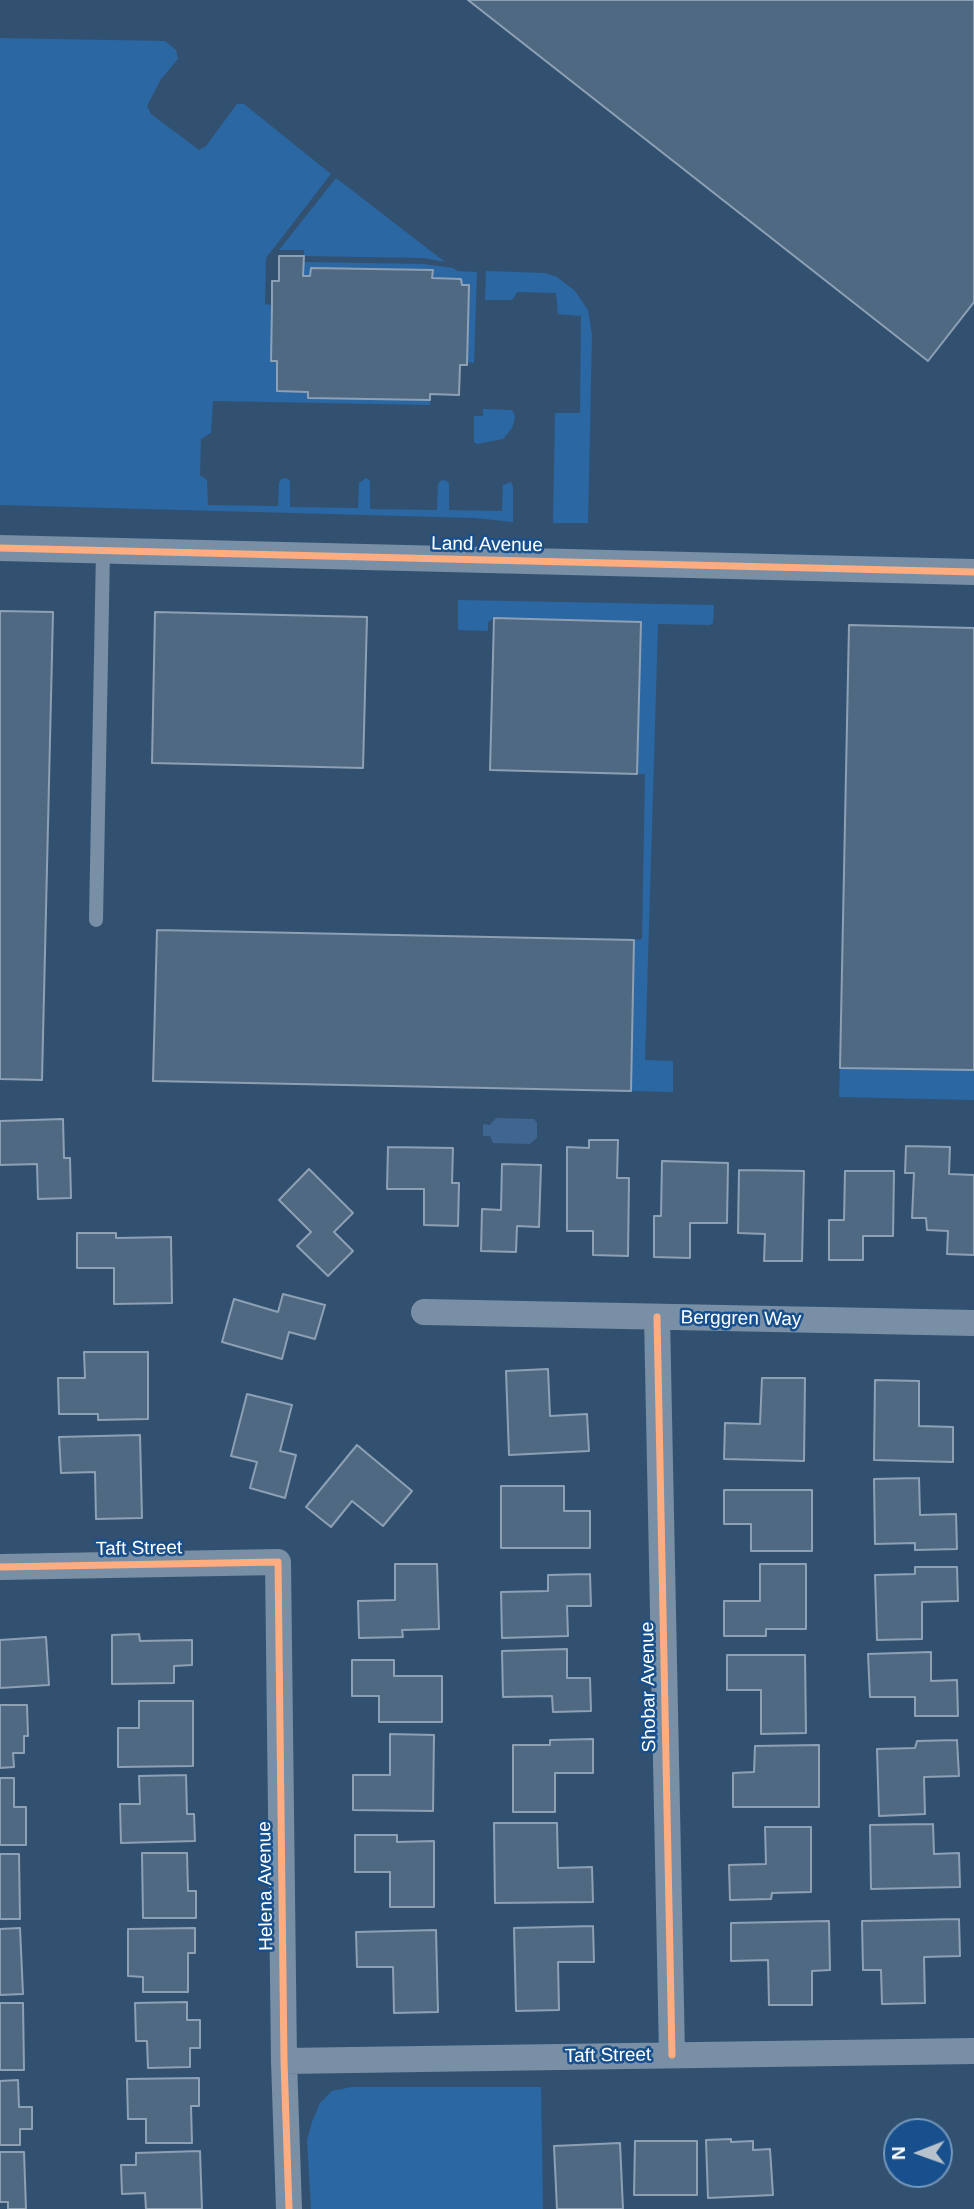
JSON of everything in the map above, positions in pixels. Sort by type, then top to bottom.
[{"type":"street","name":"Land Avenue","points":[[0,548],[974,572]]},
{"type":"street","name":"Berggren Way","points":[[424,1312],[974,1323]]},
{"type":"street","name":"Shobar Avenue","points":[[657,1317],[672,2055]]},
{"type":"street","name":"Taft Street","points":[[0,1567],[278,1562]]},
{"type":"street","name":"Helena Avenue","points":[[278,1562],[284,2061],[289,2209]]},
{"type":"street","name":"Taft Street","points":[[284,2061],[974,2051]]},
{"type":"lane","points":[[96,920],[103,551]]},
{"type":"shaded area","points":[[0,38],[165,41],[176,50],[178,59],[161,79],[147,106],[151,114],[199,150],[206,146],[237,104],[244,104],[331,174],[266,258],[265,304],[272,305],[271,361],[277,361],[277,391],[308,392],[309,398],[430,400],[430,405],[213,401],[211,433],[201,439],[200,475],[207,480],[208,505],[278,506],[279,483],[286,478],[290,481],[290,507],[358,508],[359,483],[366,478],[370,481],[370,509],[437,510],[438,485],[445,480],[449,483],[449,510],[502,511],[503,485],[511,482],[513,522],[475,518],[0,505]]},
{"type":"shaded area","points":[[336,178],[445,262],[424,258],[304,256],[304,250],[279,250]]},
{"type":"shaded area","points":[[304,262],[423,264],[477,272],[474,363],[467,362],[469,285],[462,285],[461,279],[432,278],[432,270],[311,268],[310,276],[303,276]]},
{"type":"shaded area","points":[[486,271],[544,273],[557,277],[575,291],[588,310],[592,335],[588,523],[553,523],[555,413],[580,413],[581,316],[558,314],[556,293],[517,292],[510,300],[485,300]]},
{"type":"shaded area","points":[[483,409],[512,410],[514,422],[503,439],[477,444],[474,442],[474,416],[483,416]]},
{"type":"shaded area","points":[[458,600],[714,605],[713,623],[710,625],[658,624],[645,1060],[673,1061],[673,1092],[631,1091],[634,940],[642,939],[645,774],[637,774],[641,622],[494,618],[488,622],[488,631],[458,630]]},
{"type":"shaded area","points":[[840,1068],[974,1070],[974,1100],[839,1097]]},
{"type":"shaded area","points":[[496,1118],[534,1119],[537,1123],[537,1138],[530,1144],[493,1143],[490,1136],[483,1136],[483,1124],[490,1125]]},
{"type":"shaded area","points":[[352,2087],[541,2087],[543,2209],[311,2209],[307,2140],[312,2122],[320,2103],[332,2091]]},
{"type":"building","points":[[468,0],[974,0],[974,302],[928,361]]},
{"type":"building","points":[[279,256],[304,256],[303,276],[310,276],[311,268],[433,270],[432,278],[461,279],[462,285],[469,285],[467,365],[460,365],[459,395],[430,394],[430,400],[308,398],[308,392],[277,391],[277,361],[271,361],[272,281],[279,281]]},
{"type":"building","points":[[0,611],[53,612],[42,1080],[0,1079]]},
{"type":"building","points":[[155,612],[367,617],[363,768],[152,763]]},
{"type":"building","points":[[494,618],[641,622],[637,774],[490,770]]},
{"type":"building","points":[[849,625],[974,628],[974,1070],[840,1068]]},
{"type":"building","points":[[157,930],[634,940],[631,1091],[153,1081]]},
{"type":"building","points":[[63,1119],[64,1158],[70,1158],[71,1198],[38,1199],[37,1164],[0,1165],[0,1121]]},
{"type":"building","points":[[589,1140],[618,1140],[617,1178],[629,1178],[628,1256],[593,1255],[593,1231],[567,1231],[567,1147],[589,1148]]},
{"type":"building","points":[[906,1146],[950,1147],[949,1174],[974,1175],[974,1255],[947,1254],[948,1231],[927,1230],[926,1218],[912,1218],[914,1173],[905,1173]]},
{"type":"building","points":[[388,1147],[453,1148],[452,1183],[459,1183],[458,1226],[424,1225],[424,1189],[387,1189]]},
{"type":"building","points":[[662,1161],[728,1163],[727,1223],[690,1223],[690,1258],[654,1257],[654,1216],[661,1216]]},
{"type":"building","points":[[502,1164],[541,1165],[539,1227],[517,1226],[516,1252],[481,1251],[482,1209],[501,1210]]},
{"type":"building","points":[[309,1169],[353,1213],[334,1232],[353,1251],[328,1276],[297,1246],[311,1232],[279,1200]]},
{"type":"building","points":[[739,1170],[804,1171],[802,1261],[764,1261],[765,1234],[738,1233]]},
{"type":"building","points":[[845,1171],[894,1171],[893,1236],[863,1236],[863,1260],[829,1260],[829,1220],[844,1220]]},
{"type":"building","points":[[77,1233],[116,1233],[116,1238],[171,1237],[172,1303],[114,1304],[114,1268],[77,1268]]},
{"type":"building","points":[[283,1294],[325,1305],[315,1339],[289,1332],[282,1359],[222,1342],[234,1299],[278,1312]]},
{"type":"building","points":[[84,1352],[148,1352],[148,1419],[98,1420],[98,1414],[59,1414],[58,1378],[85,1378]]},
{"type":"building","points":[[548,1369],[550,1416],[587,1414],[589,1451],[509,1455],[506,1371]]},
{"type":"building","points":[[762,1378],[805,1378],[804,1461],[724,1459],[725,1423],[760,1424]]},
{"type":"building","points":[[875,1380],[919,1381],[919,1426],[953,1427],[953,1462],[874,1460]]},
{"type":"building","points":[[247,1394],[292,1405],[280,1451],[296,1455],[285,1498],[250,1488],[257,1462],[231,1456]]},
{"type":"building","points":[[140,1435],[142,1518],[96,1519],[95,1472],[61,1473],[59,1437]]},
{"type":"building","points":[[357,1445],[412,1491],[383,1526],[352,1501],[331,1527],[306,1507]]},
{"type":"building","points":[[919,1478],[920,1515],[956,1514],[957,1549],[915,1550],[915,1543],[875,1544],[874,1479]]},
{"type":"building","points":[[501,1486],[564,1486],[564,1511],[590,1511],[590,1548],[501,1548]]},
{"type":"building","points":[[724,1490],[812,1490],[812,1551],[751,1551],[751,1524],[724,1524]]},
{"type":"building","points":[[395,1564],[437,1564],[439,1629],[402,1630],[403,1637],[359,1638],[358,1601],[395,1600]]},
{"type":"building","points":[[760,1564],[806,1564],[806,1629],[766,1629],[766,1636],[724,1636],[724,1601],[760,1601]]},
{"type":"building","points":[[915,1567],[957,1567],[958,1601],[922,1602],[922,1639],[877,1640],[875,1575],[915,1574]]},
{"type":"building","points":[[590,1574],[591,1606],[567,1606],[568,1636],[502,1638],[501,1592],[548,1591],[548,1575]]},
{"type":"building","points":[[139,1634],[140,1641],[192,1640],[192,1665],[174,1666],[174,1683],[112,1684],[112,1635]]},
{"type":"building","points":[[46,1637],[49,1685],[0,1688],[0,1640]]},
{"type":"building","points":[[567,1649],[567,1678],[590,1678],[591,1711],[553,1712],[552,1696],[503,1697],[502,1651]]},
{"type":"building","points":[[931,1652],[931,1681],[957,1680],[958,1716],[915,1716],[915,1697],[870,1697],[868,1654]]},
{"type":"building","points":[[727,1655],[805,1655],[806,1733],[761,1734],[761,1690],[727,1690]]},
{"type":"building","points":[[352,1660],[394,1660],[394,1676],[442,1676],[442,1722],[379,1722],[379,1696],[352,1696]]},
{"type":"building","points":[[139,1701],[193,1701],[193,1766],[118,1767],[118,1728],[139,1728]]},
{"type":"building","points":[[0,1705],[27,1705],[28,1736],[24,1736],[24,1753],[13,1753],[14,1767],[0,1768]]},
{"type":"building","points":[[390,1734],[434,1735],[433,1811],[353,1810],[353,1775],[390,1775]]},
{"type":"building","points":[[593,1739],[593,1773],[555,1773],[555,1812],[513,1812],[513,1745],[550,1745],[550,1740]]},
{"type":"building","points":[[957,1740],[959,1776],[924,1777],[925,1814],[879,1816],[877,1749],[915,1748],[917,1741]]},
{"type":"building","points":[[819,1745],[819,1807],[733,1807],[733,1773],[754,1772],[755,1746]]},
{"type":"building","points":[[186,1775],[187,1814],[194,1814],[195,1841],[121,1843],[120,1804],[140,1804],[139,1776]]},
{"type":"building","points":[[0,1778],[14,1778],[14,1807],[26,1807],[26,1845],[0,1845]]},
{"type":"building","points":[[494,1823],[557,1823],[558,1868],[592,1867],[593,1902],[495,1903]]},
{"type":"building","points":[[933,1824],[934,1854],[959,1853],[960,1887],[871,1889],[870,1825]]},
{"type":"building","points":[[765,1827],[811,1827],[811,1892],[772,1893],[771,1899],[730,1900],[729,1865],[766,1864]]},
{"type":"building","points":[[355,1835],[397,1835],[397,1842],[434,1841],[434,1907],[390,1907],[390,1872],[355,1872]]},
{"type":"building","points":[[142,1853],[187,1853],[188,1891],[196,1891],[196,1918],[143,1918]]},
{"type":"building","points":[[0,1854],[19,1854],[20,1919],[0,1919]]},
{"type":"building","points":[[959,1919],[960,1956],[924,1957],[925,2003],[882,2004],[881,1970],[863,1970],[862,1921]]},
{"type":"building","points":[[829,1921],[830,1970],[812,1971],[812,2005],[769,2005],[768,1960],[731,1961],[731,1923]]},
{"type":"building","points":[[593,1926],[594,1962],[558,1962],[559,2010],[516,2011],[514,1928]]},
{"type":"building","points":[[20,1928],[23,1994],[0,1995],[0,1929]]},
{"type":"building","points":[[195,1928],[195,1953],[188,1953],[188,1992],[143,1992],[143,1977],[128,1976],[128,1929]]},
{"type":"building","points":[[436,1930],[438,2012],[394,2013],[393,1967],[357,1967],[356,1932]]},
{"type":"building","points":[[187,2002],[187,2020],[200,2020],[200,2048],[190,2048],[190,2067],[148,2068],[147,2041],[136,2041],[135,2003]]},
{"type":"building","points":[[0,2003],[23,2003],[24,2070],[0,2070]]},
{"type":"building","points":[[199,2078],[199,2106],[191,2106],[192,2143],[146,2143],[146,2119],[128,2119],[127,2079]]},
{"type":"building","points":[[18,2080],[19,2107],[32,2107],[32,2129],[20,2129],[20,2145],[0,2145],[0,2081]]},
{"type":"building","points":[[731,2139],[731,2142],[753,2141],[753,2150],[770,2149],[773,2195],[708,2198],[706,2140]]},
{"type":"building","points":[[635,2141],[697,2141],[697,2195],[634,2195]]},
{"type":"building","points":[[620,2143],[623,2209],[557,2209],[554,2146]]},
{"type":"building","points":[[200,2151],[202,2209],[146,2209],[145,2193],[122,2194],[121,2165],[136,2165],[136,2153]]},
{"type":"building","points":[[0,2152],[24,2152],[26,2209],[8,2209],[8,2202],[0,2202]]},
{"type":"cycle path","points":[[0,548],[974,572]]},
{"type":"cycle path","points":[[657,1317],[672,2055]]},
{"type":"cycle path","points":[[0,1567],[278,1562],[284,2061],[289,2209]]}]
